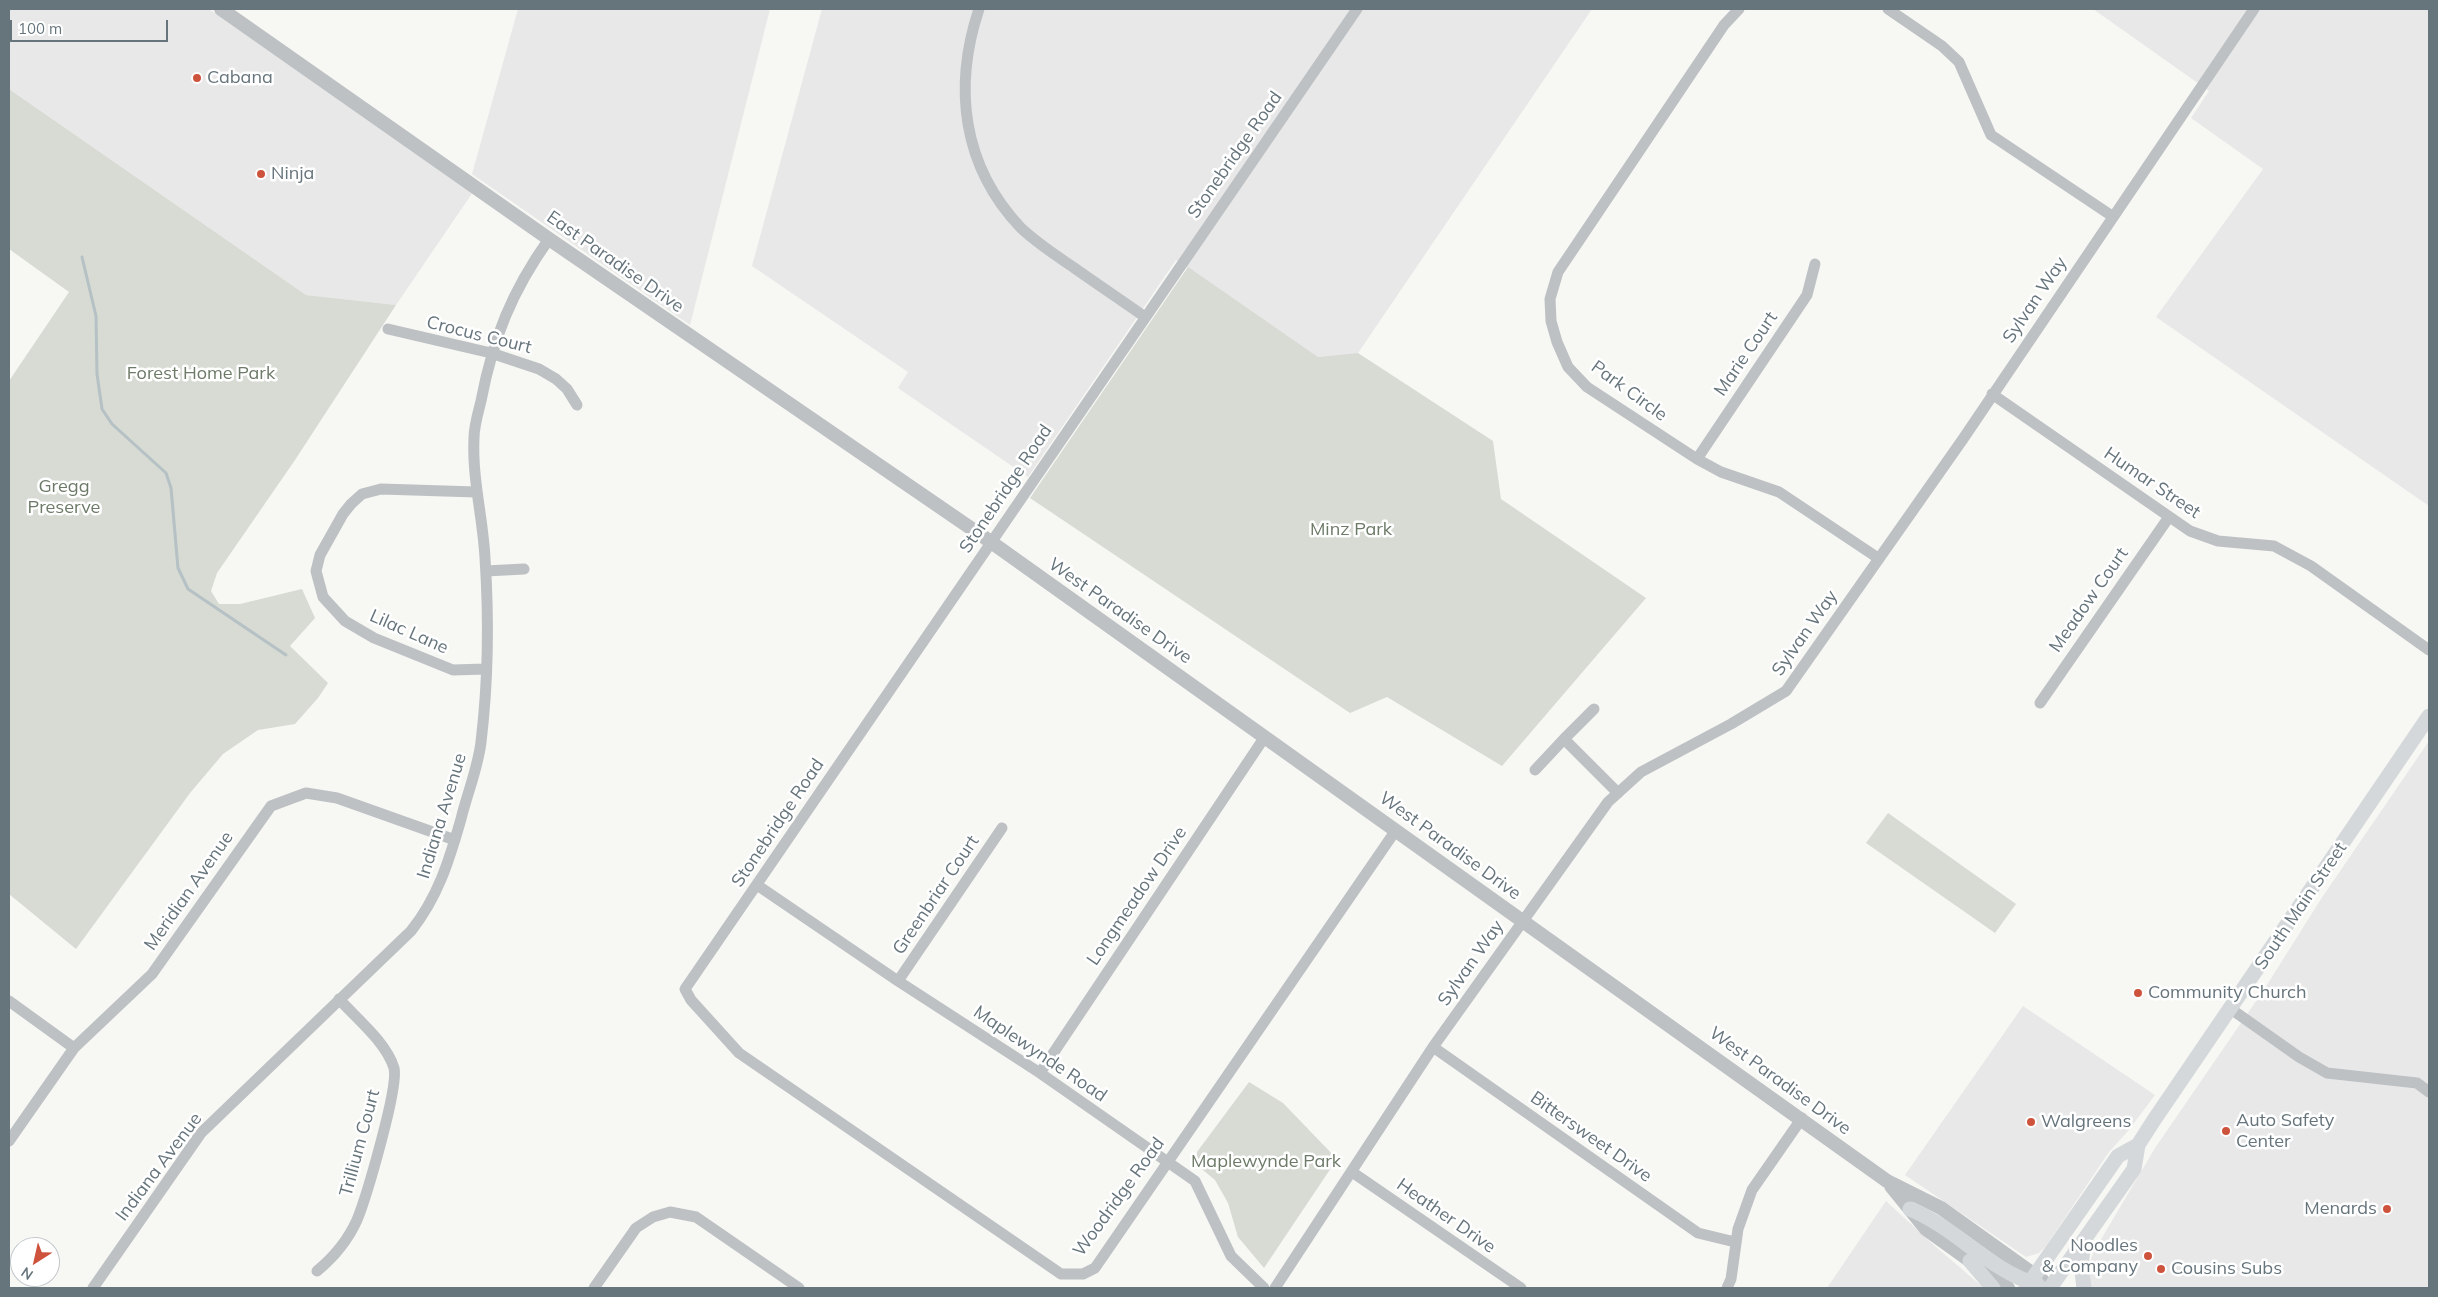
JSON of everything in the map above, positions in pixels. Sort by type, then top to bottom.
[{"type":"main road","name":"South Main Street","points":[[2052,1288],[2134,1169],[2138,1145],[2429,716]]},
{"type":"main road","name":"South Main Street","points":[[2031,1282],[2118,1156],[2138,1145]]},
{"type":"main road","points":[[1910,1209],[1941,1224],[2016,1278],[2052,1288]]},
{"type":"main road","points":[[2084,1240],[2082,1264],[2084,1288]]},
{"type":"main road","points":[[1970,1261],[1993,1288]]},
{"type":"street","name":"East Paradise Drive","points":[[221,9],[550,239],[990,542]]},
{"type":"street","points":[[979,9],[965,63],[964,97],[970,134],[983,173],[999,201],[1021,228],[1040,244],[1145,317]]},
{"type":"street","name":"Stonebridge Road","points":[[685,989],[1357,9]]},
{"type":"street","name":"Park Circle","points":[[1739,9],[1724,25],[1558,272],[1550,299],[1550,320],[1568,367],[1587,387],[1697,459],[1721,472],[1779,492],[1878,558]]},
{"type":"street","points":[[1888,9],[1942,46],[1958,62],[1991,135],[2112,216]]},
{"type":"street","name":"Sylvan Way","points":[[1275,1288],[1433,1047],[1608,802],[1641,772],[1731,724],[1786,691],[1992,394],[2254,9]]},
{"type":"street","name":"Indiana Avenue","points":[[93,1288],[201,1134],[410,931],[427,911],[439,888],[455,840],[481,744],[488,623],[486,571],[476,492],[474,436],[491,353],[505,315],[536,258],[550,239]]},
{"type":"street","name":"Marie Court","points":[[1697,459],[1807,295],[1815,264]]},
{"type":"street","name":"Crocus Court","points":[[388,330],[491,353],[545,372],[567,389],[577,405]]},
{"type":"street","name":"Humar Street","points":[[1992,394],[2169,517],[2204,537],[2218,541],[2274,546],[2311,566],[2429,650]]},
{"type":"street","name":"Lilac Lane","points":[[476,492],[381,489],[362,494],[343,514],[320,555],[316,571],[323,596],[345,621],[374,638],[453,670],[485,669]]},
{"type":"street","name":"Meadow Court","points":[[2040,704],[2169,517]]},
{"type":"street","name":"West Paradise Drive","points":[[990,542],[1802,1118],[1887,1181],[1940,1208],[2031,1282]]},
{"type":"street","points":[[486,571],[524,569]]},
{"type":"street","points":[[1535,770],[1594,709]]},
{"type":"street","name":"Longmeadow Drive","points":[[1040,1073],[1264,738]]},
{"type":"street","points":[[1564,738],[1618,793]]},
{"type":"street","name":"Meridian Avenue","points":[[9,1141],[74,1048],[152,974],[271,806],[306,794],[337,798],[455,840]]},
{"type":"street","name":"Greenbriar Court","points":[[898,981],[1002,828]]},
{"type":"street","name":"Woodridge Road","points":[[685,989],[691,1000],[739,1053],[1062,1274],[1082,1274],[1095,1268],[1396,830]]},
{"type":"street","name":"Maplewynde Road","points":[[757,885],[898,981],[1040,1073],[1195,1181],[1231,1256],[1264,1288]]},
{"type":"street","name":"Trillium Court","points":[[317,1271],[335,1256],[357,1220],[392,1099],[394,1069],[382,1046],[339,999]]},
{"type":"street","points":[[9,1001],[74,1048]]},
{"type":"street","points":[[2231,1008],[2299,1057],[2327,1073],[2417,1083],[2429,1092]]},
{"type":"street","name":"Bittersweet Drive","points":[[1433,1047],[1698,1233],[1735,1242]]},
{"type":"street","points":[[1727,1288],[1731,1279],[1735,1242],[1752,1190],[1802,1118]]},
{"type":"street","name":"Heather Drive","points":[[1352,1172],[1521,1288]]},
{"type":"street","name":"West Paradise Drive","points":[[1887,1181],[1926,1229],[2008,1288]]},
{"type":"street","points":[[594,1288],[636,1228],[653,1217],[670,1212],[696,1217],[799,1288]]},
{"type":"shaded area","points":[[9,9],[209,9],[473,192],[396,305],[306,295],[9,89]]},
{"type":"shaded area","points":[[518,9],[770,9],[690,325],[472,174]]},
{"type":"shaded area","points":[[822,9],[1592,9],[1358,353],[1318,357],[1176,260],[1028,477],[898,388],[908,372],[752,266]]},
{"type":"shaded area","points":[[2093,9],[2429,9],[2429,506],[2156,317],[2263,169],[2191,118],[2209,91]]},
{"type":"shaded area","points":[[2429,741],[2429,1288],[2090,1288],[2087,1272],[2093,1253],[2155,1148],[2265,988],[2321,899]]},
{"type":"shaded area","points":[[2023,1006],[2155,1095],[2128,1131],[2109,1152],[2046,1246],[2039,1253],[2026,1257],[1905,1175]]},
{"type":"shaded area","points":[[1886,1201],[1936,1247],[1984,1288],[1827,1288]]},
{"type":"green space","name":"Forest Home Park","points":[[9,89],[306,295],[396,305],[295,460],[217,573],[211,591],[219,604],[240,604],[302,589],[315,618],[290,646],[328,683],[318,698],[295,724],[258,730],[223,754],[190,793],[76,949],[9,894],[9,381],[69,292],[9,249]]},
{"type":"green space","name":"Minz Park","points":[[1188,267],[1318,357],[1358,353],[1493,441],[1501,499],[1646,598],[1502,766],[1387,697],[1350,713],[1030,498]]},
{"type":"green space","points":[[1888,813],[2016,904],[1995,933],[1866,843]]},
{"type":"green space","name":"Maplewynde Park","points":[[1249,1082],[1283,1103],[1337,1159],[1264,1268],[1238,1237],[1228,1203],[1215,1180],[1197,1165],[1197,1152]]},
{"type":"waterway","points":[[82,257],[96,316],[97,374],[102,409],[112,424],[166,473],[171,488],[178,568],[188,589],[286,655]]},
{"type":"place","name":"Cabana","points":[[197,78]]},
{"type":"place","name":"Ninja","points":[[261,174]]},
{"type":"place","name":"Community Church","points":[[2138,993]]},
{"type":"place","name":"Walgreens","points":[[2031,1122]]},
{"type":"place","name":"Auto Safety Center","points":[[2226,1131]]},
{"type":"place","name":"Menards","points":[[2387,1209]]},
{"type":"place","name":"Noodles & Company","points":[[2148,1256]]},
{"type":"place","name":"Cousins Subs","points":[[2161,1269]]},
{"type":"park label","name":"Gregg Preserve","points":[[64,497]]}]
